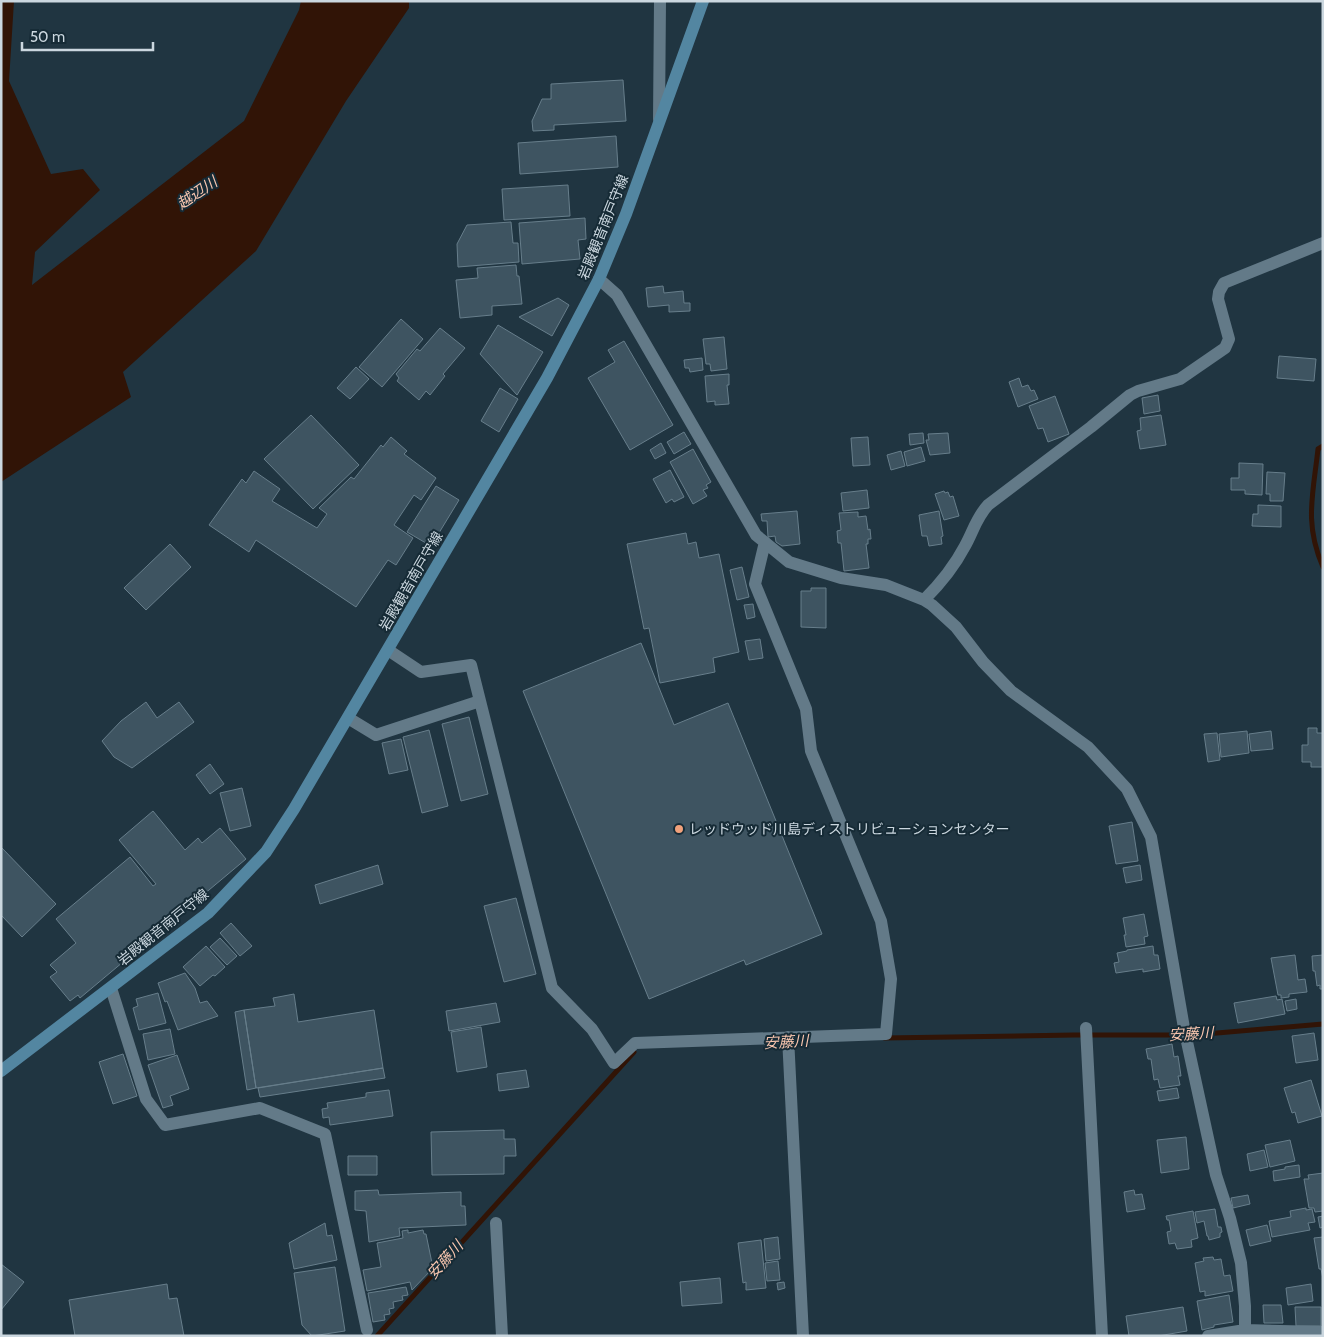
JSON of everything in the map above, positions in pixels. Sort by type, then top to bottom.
[{"type":"main road","name":"岩殿観音南戸守線","points":[[1,1071],[208,913],[266,852],[348,718],[547,378],[599,279],[626,214],[703,1]]},
{"type":"street","points":[[659,123],[660,1]]},
{"type":"street","points":[[924,600],[946,578],[965,546],[979,515],[988,506],[1130,395],[1180,379],[1225,348],[1229,339],[1218,299],[1218,292],[1224,284],[1323,243]]},
{"type":"street","points":[[599,279],[617,295],[756,535],[789,562],[841,578],[886,585],[924,600],[952,622],[983,662],[1011,691],[1088,747],[1128,789],[1151,837],[1184,1028],[1216,1175],[1230,1218],[1241,1263],[1245,1330]]},
{"type":"street","points":[[388,650],[422,672],[471,665],[552,988],[592,1029],[614,1063],[635,1043],[886,1034],[891,979],[881,920],[811,751],[806,709],[755,584],[765,542]]},
{"type":"street","points":[[348,718],[376,735],[480,701]]},
{"type":"street","points":[[111,988],[146,1099],[164,1125],[260,1108],[325,1134],[367,1330]]},
{"type":"street","points":[[1086,1028],[1102,1336]]},
{"type":"street","points":[[788,1037],[803,1336]]},
{"type":"street","points":[[496,1223],[502,1336]]},
{"type":"street","points":[[1208,1336],[1245,1330],[1323,1332]]},
{"type":"water","name":"越辺川","points":[[1,1],[14,1],[9,81],[51,174],[83,169],[100,190],[35,252],[32,285],[244,121],[299,10],[301,1],[409,1],[409,8],[346,101],[256,251],[123,372],[131,397],[1,482]]},
{"type":"building","points":[[623,80],[626,121],[554,125],[554,130],[533,131],[532,121],[542,99],[551,99],[551,84]]},
{"type":"building","points":[[616,136],[618,167],[520,174],[518,143]]},
{"type":"building","points":[[568,185],[570,216],[504,220],[502,189]]},
{"type":"building","points":[[585,218],[586,239],[578,240],[580,259],[522,264],[519,223]]},
{"type":"building","points":[[511,222],[513,243],[518,243],[519,262],[458,267],[457,244],[467,225]]},
{"type":"building","points":[[516,265],[522,304],[492,306],[492,315],[460,318],[456,280],[478,278],[477,268]]},
{"type":"building","points":[[663,286],[664,293],[683,291],[684,303],[690,303],[690,311],[669,312],[669,305],[648,307],[646,288]]},
{"type":"building","points":[[558,298],[569,305],[552,336],[519,317]]},
{"type":"building","points":[[401,319],[423,339],[382,387],[359,367]]},
{"type":"building","points":[[498,325],[543,352],[517,395],[480,354]]},
{"type":"building","points":[[440,328],[465,348],[443,374],[445,376],[430,395],[426,391],[419,400],[397,381],[399,378],[396,374],[417,349],[420,351]]},
{"type":"building","points":[[724,337],[727,369],[711,371],[710,364],[706,364],[703,339]]},
{"type":"building","points":[[624,341],[673,425],[630,450],[588,378],[615,362],[608,350]]},
{"type":"building","points":[[1279,356],[1316,359],[1314,381],[1277,378]]},
{"type":"building","points":[[702,358],[703,370],[690,372],[689,368],[685,368],[684,360]]},
{"type":"building","points":[[356,367],[369,379],[350,399],[337,388]]},
{"type":"building","points":[[729,374],[729,385],[727,385],[729,404],[715,405],[715,401],[707,402],[705,376]]},
{"type":"building","points":[[1019,378],[1022,387],[1028,385],[1031,391],[1034,390],[1038,399],[1018,407],[1009,382]]},
{"type":"building","points":[[500,388],[518,399],[499,432],[481,421]]},
{"type":"building","points":[[1158,395],[1160,411],[1144,414],[1142,398]]},
{"type":"building","points":[[1055,396],[1069,434],[1048,442],[1043,428],[1038,429],[1029,406]]},
{"type":"building","points":[[311,415],[359,465],[313,509],[264,459]]},
{"type":"building","points":[[1161,415],[1166,445],[1140,449],[1137,431],[1141,430],[1140,418]]},
{"type":"building","points":[[684,432],[691,444],[674,454],[667,442]]},
{"type":"building","points":[[923,433],[924,443],[910,445],[909,434]]},
{"type":"building","points":[[948,433],[950,453],[930,455],[926,440],[929,440],[928,434]]},
{"type":"building","points":[[391,437],[407,451],[404,454],[436,478],[421,500],[414,495],[394,525],[413,538],[396,565],[388,560],[356,607],[256,540],[249,552],[209,525],[242,479],[246,483],[254,471],[280,489],[272,501],[317,528],[327,514],[319,508],[351,477],[354,479],[381,445],[383,447]]},
{"type":"building","points":[[868,437],[870,465],[853,466],[851,438]]},
{"type":"building","points":[[661,443],[666,453],[655,459],[650,450]]},
{"type":"building","points":[[921,447],[925,461],[907,466],[904,452]]},
{"type":"building","points":[[693,449],[711,482],[706,485],[708,488],[703,490],[707,496],[693,504],[670,462]]},
{"type":"building","points":[[901,451],[905,466],[891,470],[887,455]]},
{"type":"building","points":[[1239,463],[1263,464],[1262,495],[1245,494],[1245,490],[1231,490],[1231,478],[1239,478]]},
{"type":"building","points":[[670,470],[684,497],[674,502],[672,499],[666,503],[653,479]]},
{"type":"building","points":[[1267,472],[1285,473],[1283,501],[1270,501],[1270,494],[1266,494]]},
{"type":"building","points":[[436,486],[459,500],[431,546],[407,532]]},
{"type":"building","points":[[867,490],[869,508],[843,511],[841,493]]},
{"type":"building","points":[[944,491],[945,493],[948,492],[950,497],[953,496],[959,516],[944,520],[935,494]]},
{"type":"building","points":[[1258,505],[1281,506],[1281,527],[1252,526],[1253,514],[1258,514]]},
{"type":"building","points":[[797,511],[800,544],[782,546],[776,542],[775,536],[768,537],[767,521],[762,521],[761,514]]},
{"type":"building","points":[[939,511],[943,536],[941,537],[942,544],[929,546],[927,536],[922,536],[919,515]]},
{"type":"building","points":[[858,512],[858,517],[866,516],[868,530],[870,529],[871,539],[868,539],[868,544],[866,544],[869,568],[844,571],[841,543],[838,543],[837,531],[841,530],[839,513]]},
{"type":"building","points":[[686,533],[688,544],[696,542],[699,558],[719,554],[739,652],[713,658],[715,672],[660,683],[649,628],[644,629],[627,544]]},
{"type":"building","points":[[170,544],[191,567],[146,610],[124,588]]},
{"type":"building","points":[[742,567],[749,597],[737,600],[730,570]]},
{"type":"building","points":[[811,588],[826,588],[826,628],[801,627],[801,591],[811,591]]},
{"type":"building","points":[[753,604],[755,617],[747,619],[744,605]]},
{"type":"building","points":[[760,639],[763,658],[749,660],[745,641]]},
{"type":"building","name":"レッドウッド川島ディストリビューションセンター","points":[[641,643],[674,725],[728,703],[822,934],[746,965],[744,960],[649,999],[523,691]]},
{"type":"building","points":[[146,702],[157,718],[179,702],[194,722],[132,768],[114,757],[102,741],[121,721]]},
{"type":"building","points":[[469,717],[488,794],[461,801],[442,724]]},
{"type":"building","points":[[1308,728],[1317,728],[1317,733],[1323,733],[1323,767],[1311,767],[1311,762],[1302,762],[1302,745],[1308,745]]},
{"type":"building","points":[[429,730],[448,806],[422,813],[403,737]]},
{"type":"building","points":[[1247,731],[1249,753],[1221,757],[1219,734]]},
{"type":"building","points":[[1271,731],[1273,749],[1251,751],[1249,734]]},
{"type":"building","points":[[1217,733],[1220,760],[1208,762],[1204,734]]},
{"type":"building","points":[[401,739],[408,770],[389,774],[382,743]]},
{"type":"building","points":[[210,764],[224,784],[210,794],[196,775]]},
{"type":"building","points":[[242,788],[251,826],[230,831],[220,793]]},
{"type":"building","points":[[153,811],[185,850],[198,838],[202,843],[220,828],[246,859],[80,998],[78,995],[70,1001],[50,977],[57,972],[50,965],[76,943],[56,919],[130,857],[153,886],[156,884],[119,840]]},
{"type":"building","points":[[1132,822],[1138,861],[1116,864],[1109,826]]},
{"type":"building","points":[[1,847],[56,904],[22,937],[1,915]]},
{"type":"building","points":[[378,865],[383,884],[320,904],[315,885]]},
{"type":"building","points":[[1140,865],[1142,880],[1126,883],[1123,868]]},
{"type":"building","points":[[516,898],[536,974],[504,982],[484,906]]},
{"type":"building","points":[[1144,914],[1148,936],[1144,937],[1145,944],[1126,947],[1123,918]]},
{"type":"building","points":[[231,923],[252,946],[240,956],[220,933]]},
{"type":"building","points":[[220,938],[237,956],[227,965],[210,947]]},
{"type":"building","points":[[206,946],[225,967],[200,986],[183,967]]},
{"type":"building","points":[[1153,946],[1154,955],[1158,955],[1160,969],[1143,972],[1143,969],[1116,973],[1114,963],[1119,962],[1117,953]]},
{"type":"building","points":[[1295,955],[1298,980],[1305,979],[1307,992],[1289,994],[1289,997],[1281,998],[1281,995],[1278,995],[1271,958]]},
{"type":"building","points":[[1323,955],[1323,989],[1320,989],[1320,985],[1317,986],[1315,971],[1313,971],[1312,956]]},
{"type":"building","points":[[185,973],[195,988],[200,1003],[207,1001],[218,1016],[178,1030],[158,983]]},
{"type":"building","points":[[158,993],[166,1023],[139,1030],[133,1008],[138,1006],[136,999]]},
{"type":"building","points":[[294,994],[298,1022],[374,1010],[383,1068],[256,1088],[244,1010],[275,1006],[273,998]]},
{"type":"building","points":[[1276,996],[1277,1000],[1282,999],[1285,1014],[1238,1023],[1234,1003]]},
{"type":"building","points":[[1296,999],[1297,1009],[1287,1011],[1285,1001]]},
{"type":"building","points":[[496,1003],[500,1022],[449,1031],[446,1011]]},
{"type":"building","points":[[244,1010],[256,1088],[247,1090],[235,1012]]},
{"type":"building","points":[[481,1027],[487,1067],[457,1072],[451,1032]]},
{"type":"building","points":[[170,1029],[175,1054],[148,1060],[143,1034]]},
{"type":"building","points":[[1314,1033],[1318,1060],[1296,1063],[1292,1036]]},
{"type":"building","points":[[1172,1044],[1174,1057],[1178,1056],[1181,1076],[1178,1076],[1180,1085],[1160,1088],[1158,1079],[1154,1080],[1151,1059],[1148,1059],[1146,1049]]},
{"type":"building","points":[[123,1054],[137,1096],[113,1104],[99,1062]]},
{"type":"building","points":[[177,1055],[189,1089],[170,1096],[173,1105],[163,1108],[148,1065]]},
{"type":"building","points":[[383,1068],[385,1078],[260,1097],[258,1088]]},
{"type":"building","points":[[526,1070],[529,1087],[499,1091],[497,1074]]},
{"type":"building","points":[[1311,1080],[1322,1116],[1298,1123],[1295,1112],[1292,1113],[1284,1088]]},
{"type":"building","points":[[1177,1088],[1179,1098],[1159,1101],[1157,1091]]},
{"type":"building","points":[[389,1090],[393,1116],[330,1125],[329,1117],[323,1118],[322,1109],[328,1108],[327,1103],[366,1097],[366,1093]]},
{"type":"building","points":[[504,1130],[504,1139],[515,1139],[516,1156],[504,1156],[504,1174],[432,1175],[431,1132]]},
{"type":"building","points":[[1186,1137],[1189,1169],[1161,1173],[1157,1140]]},
{"type":"building","points":[[1290,1140],[1295,1161],[1270,1167],[1265,1145]]},
{"type":"building","points":[[1264,1150],[1268,1167],[1250,1171],[1247,1154]]},
{"type":"building","points":[[348,1156],[377,1156],[377,1175],[348,1175]]},
{"type":"building","points":[[1299,1165],[1300,1177],[1274,1181],[1273,1171]]},
{"type":"building","points":[[1323,1173],[1323,1211],[1315,1212],[1314,1208],[1309,1208],[1304,1179],[1309,1179],[1308,1175]]},
{"type":"building","points":[[378,1190],[379,1195],[461,1192],[461,1206],[465,1206],[466,1225],[399,1228],[400,1236],[369,1242],[366,1211],[355,1210],[355,1191]]},
{"type":"building","points":[[1134,1190],[1135,1195],[1142,1194],[1145,1209],[1127,1212],[1124,1192]]},
{"type":"building","points":[[1248,1195],[1250,1204],[1233,1208],[1231,1198]]},
{"type":"building","points":[[1306,1208],[1306,1210],[1312,1209],[1315,1222],[1308,1223],[1310,1230],[1272,1237],[1269,1221],[1291,1217],[1290,1211]]},
{"type":"building","points":[[1215,1209],[1218,1227],[1221,1227],[1222,1232],[1220,1237],[1209,1240],[1204,1221],[1197,1223],[1195,1212]]},
{"type":"building","points":[[1193,1211],[1198,1238],[1191,1240],[1192,1247],[1177,1249],[1175,1243],[1169,1244],[1167,1232],[1171,1231],[1169,1220],[1167,1220],[1166,1216]]},
{"type":"building","points":[[1323,1216],[1323,1227],[1320,1228],[1318,1217]]},
{"type":"building","points":[[325,1223],[327,1236],[332,1235],[337,1260],[294,1269],[289,1243]]},
{"type":"building","points":[[1267,1225],[1271,1241],[1250,1246],[1246,1230]]},
{"type":"building","points":[[408,1230],[408,1233],[423,1230],[424,1234],[426,1234],[433,1268],[412,1290],[410,1282],[367,1291],[363,1270],[381,1267],[377,1243],[403,1238],[402,1231]]},
{"type":"building","points":[[778,1237],[780,1259],[766,1261],[764,1239]]},
{"type":"building","points":[[1323,1237],[1323,1279],[1321,1269],[1319,1269],[1314,1238]]},
{"type":"building","points":[[761,1240],[766,1288],[746,1290],[746,1282],[743,1283],[738,1243]]},
{"type":"building","points":[[1213,1257],[1214,1260],[1221,1259],[1224,1276],[1230,1275],[1233,1291],[1205,1296],[1205,1291],[1200,1292],[1195,1263],[1204,1261],[1203,1258]]},
{"type":"building","points":[[778,1261],[780,1280],[767,1281],[765,1263]]},
{"type":"building","points":[[1,1264],[24,1282],[1,1310]]},
{"type":"building","points":[[335,1267],[345,1331],[312,1336],[302,1325],[294,1273]]},
{"type":"building","points":[[720,1278],[722,1303],[682,1306],[680,1282]]},
{"type":"building","points":[[784,1282],[785,1288],[778,1290],[777,1283]]},
{"type":"building","points":[[167,1284],[169,1299],[177,1298],[184,1336],[75,1336],[69,1300]]},
{"type":"building","points":[[1311,1284],[1313,1301],[1288,1305],[1286,1288]]},
{"type":"building","points":[[406,1287],[408,1295],[402,1296],[403,1300],[393,1302],[394,1308],[389,1309],[390,1314],[384,1315],[385,1320],[373,1322],[368,1293]]},
{"type":"building","points":[[1229,1295],[1233,1322],[1214,1325],[1214,1327],[1202,1330],[1197,1301]]},
{"type":"building","points":[[1263,1305],[1281,1305],[1283,1323],[1264,1323]]},
{"type":"building","points":[[1183,1307],[1187,1331],[1158,1336],[1129,1336],[1126,1316]]},
{"type":"building","points":[[1295,1307],[1321,1307],[1321,1326],[1296,1326]]},
{"type":"waterway","points":[[1323,446],[1318,449],[1312,495],[1314,536],[1323,567]]},
{"type":"waterway","name":"安藤川","points":[[884,1038],[1194,1035],[1323,1024]]},
{"type":"waterway","name":"安藤川","points":[[377,1336],[634,1052]]},
{"type":"place","name":"レッドウッド川島ディストリビューションセンター","points":[[679,829]]}]
